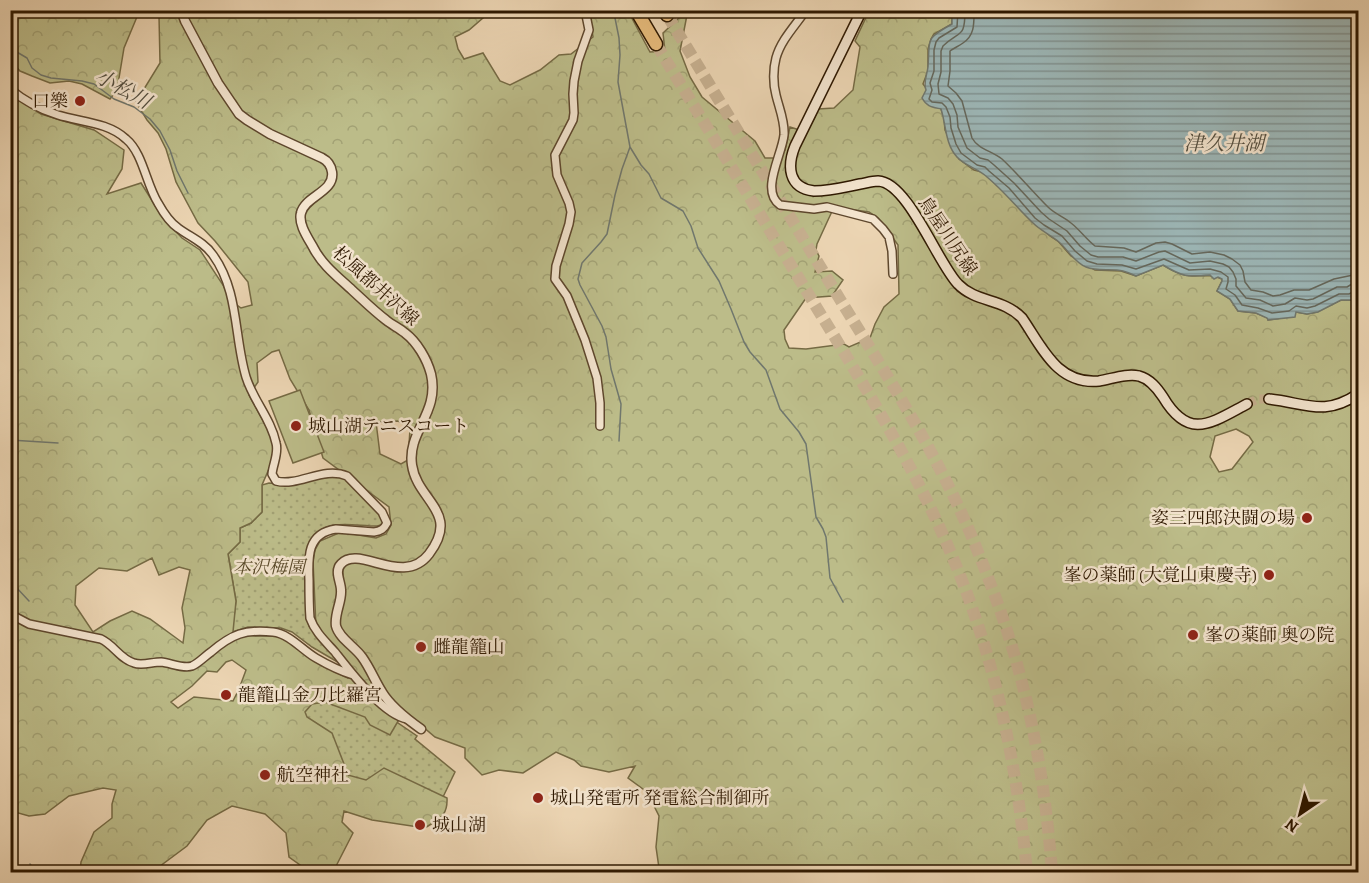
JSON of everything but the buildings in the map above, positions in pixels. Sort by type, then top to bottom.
[{"type":"highway","points":[[636,10],[656,44]]},
{"type":"main road","name":"鳥屋川尻線","points":[[862,10],[791,156],[791,175],[798,184],[807,190],[814,191],[878,181],[890,185],[918,219],[948,272],[960,286],[975,296],[1004,305],[1017,313],[1052,362],[1066,374],[1078,379],[1093,381],[1139,376],[1155,387],[1175,415],[1191,424],[1214,421],[1247,404]]},
{"type":"main road","points":[[1269,399],[1329,407],[1343,403],[1359,394]]},
{"type":"street","name":"松風都井沢線","points":[[181,10],[218,83],[239,114],[270,134],[329,163],[332,171],[331,181],[303,208],[300,216],[310,243],[327,267],[412,340],[427,363],[433,397],[412,446],[411,458],[413,471],[438,514],[441,524],[437,540],[423,561],[408,568],[354,559],[343,562],[338,572],[342,594],[336,619],[339,632],[361,655],[383,695],[408,720],[421,729]]},
{"type":"street","points":[[585,10],[589,30],[578,61],[574,81],[573,120],[555,155],[557,175],[570,203],[571,212],[556,266],[555,279],[567,296],[597,378],[600,426]]},
{"type":"street","points":[[801,12],[782,43],[776,60],[774,85],[784,122],[784,138],[772,178],[773,197],[780,205],[827,207],[873,219],[889,237],[894,274]]},
{"type":"street","name":"松風都井沢線","points":[[10,89],[49,112],[104,127],[120,134],[137,155],[163,212],[177,228],[199,241],[213,255],[221,268],[232,297],[247,379],[275,439],[277,452],[272,474],[276,481],[288,482],[328,473],[341,473],[347,476],[382,512],[387,523],[380,531],[336,529],[324,532],[315,541],[310,550],[309,560],[310,609],[313,624],[353,675],[390,711],[408,720]]},
{"type":"street","points":[[10,614],[29,624],[101,639],[134,663],[163,662],[190,666],[239,633],[276,632],[288,637],[315,657],[353,675]]},
{"type":"green space","points":[[11,11],[491,11],[469,30],[455,37],[458,49],[464,59],[483,53],[500,81],[510,85],[540,70],[559,55],[571,54],[593,37],[589,11],[628,11],[650,52],[665,51],[663,33],[680,17],[678,11],[686,11],[680,51],[690,77],[702,97],[755,141],[765,158],[774,158],[785,150],[790,127],[806,132],[818,109],[834,108],[853,90],[860,47],[855,41],[869,11],[952,11],[952,24],[934,34],[931,39],[928,49],[928,71],[923,84],[941,109],[945,130],[959,159],[974,170],[986,175],[1058,241],[1071,256],[1095,270],[1121,271],[1136,276],[1163,265],[1184,275],[1218,277],[1222,281],[1217,291],[1230,299],[1238,311],[1256,313],[1268,320],[1296,312],[1307,314],[1317,312],[1341,300],[1352,300],[1358,295],[1358,872],[658,872],[656,847],[659,816],[647,792],[628,778],[635,766],[609,772],[581,766],[574,760],[556,752],[523,773],[499,770],[482,775],[465,758],[465,748],[435,737],[416,721],[401,716],[390,735],[370,725],[365,717],[325,702],[312,704],[305,712],[307,717],[332,733],[344,764],[344,774],[366,780],[384,768],[447,798],[446,809],[441,817],[425,828],[372,820],[344,811],[342,822],[353,833],[333,872],[310,872],[289,857],[286,833],[265,814],[232,806],[207,820],[187,846],[152,872],[80,872],[81,862],[94,832],[112,818],[112,804],[116,790],[103,788],[69,796],[45,814],[29,816],[11,811],[10,94],[41,114],[94,130],[124,150],[122,169],[107,194],[141,183],[163,218],[182,238],[200,250],[230,300],[241,308],[252,305],[248,282],[198,223],[176,182],[166,149],[158,133],[136,102],[160,63],[159,16],[139,12],[124,48],[117,90],[110,99],[82,84],[69,81],[50,83],[20,71],[11,61]],"holes":[[[834,207],[869,212],[878,218],[898,245],[899,294],[884,307],[870,338],[849,347],[844,344],[806,349],[789,348],[784,330],[806,298],[832,296],[843,280],[832,271],[815,272],[819,256],[816,250]],[[279,350],[290,379],[309,410],[323,458],[389,507],[391,525],[386,534],[376,538],[341,532],[320,541],[315,550],[313,561],[316,627],[354,672],[348,678],[319,664],[284,636],[255,636],[233,632],[236,601],[228,554],[240,542],[240,528],[251,523],[262,512],[262,485],[275,450],[268,430],[249,395],[258,382],[257,363],[272,352]],[[398,421],[410,429],[408,460],[401,464],[380,454],[376,422]],[[1236,429],[1249,436],[1253,442],[1232,469],[1219,472],[1210,457],[1215,436]],[[152,558],[159,575],[179,567],[190,570],[182,608],[185,628],[183,643],[150,619],[132,611],[93,632],[75,605],[76,586],[99,568],[127,571]],[[232,660],[246,670],[233,701],[194,697],[178,708],[171,702],[207,671],[217,672],[226,662]]]},
{"type":"green space","name":"城山湖テニスコート","points":[[300,390],[324,452],[293,463],[269,401]]},
{"type":"green space","name":"本沢梅園","points":[[338,476],[347,478],[380,509],[383,522],[377,526],[340,524],[325,528],[317,532],[309,546],[306,572],[309,626],[341,664],[292,632],[281,628],[248,627],[232,632],[236,601],[228,554],[240,542],[240,528],[251,523],[262,512],[262,485]]},
{"type":"green space","points":[[263,673],[392,719],[417,736],[415,739],[455,772],[443,797],[340,776]]},
{"type":"water","name":"津久井湖","points":[[952,11],[1358,11],[1358,295],[1352,300],[1341,300],[1318,312],[1307,314],[1296,312],[1295,317],[1268,320],[1256,313],[1238,311],[1230,299],[1217,291],[1222,281],[1218,277],[1214,279],[1210,275],[1185,275],[1163,265],[1136,276],[1123,271],[1095,269],[1082,265],[1059,242],[1033,223],[987,177],[957,157],[948,140],[941,109],[928,105],[922,98],[926,90],[929,45],[937,33],[952,24]]},
{"type":"waterway","points":[[609,10],[615,18],[619,38],[618,82],[630,147],[615,195],[607,234],[582,263],[578,279],[606,337],[611,369],[621,404],[619,441]]},
{"type":"waterway","name":"小松川","points":[[10,48],[27,58],[32,68],[41,75],[94,84],[114,99],[134,107],[150,119],[160,131],[170,150],[188,193]]},
{"type":"waterway","points":[[630,147],[649,174],[661,198],[683,211],[698,248],[719,281],[744,342],[766,370],[780,409],[806,444],[816,517],[826,537],[830,578],[843,602]]},
{"type":"waterway","points":[[10,440],[58,443]]},
{"type":"waterway","points":[[10,570],[12,572],[10,576]]},
{"type":"waterway","points":[[10,578],[29,601]]},
{"type":"waterway","points":[[30,864],[35,870],[41,872]]},
{"type":"tunnel","points":[[667,15],[897,393],[964,519],[1002,615],[1027,703],[1041,775],[1052,872]]},
{"type":"tunnel","points":[[656,44],[870,396],[907,461],[940,528],[982,638],[1003,715],[1023,832],[1027,872]]},
{"type":"tunnel","points":[[1247,404],[1258,399],[1269,399]]},
{"type":"place","name":"口樂","points":[[80,101]]},
{"type":"place","name":"城山湖テニスコート","points":[[296,426]]},
{"type":"place","name":"姿三四郎決闘の場","points":[[1307,518]]},
{"type":"place","name":"峯の薬師 (大覚山東慶寺)","points":[[1269,575]]},
{"type":"place","name":"峯の薬師 奥の院","points":[[1193,635]]},
{"type":"place","name":"雌龍籠山","points":[[421,647]]},
{"type":"place","name":"龍籠山金刀比羅宮","points":[[226,695]]},
{"type":"place","name":"航空神社","points":[[265,775]]},
{"type":"place","name":"城山発電所 発電総合制御所","points":[[538,798]]},
{"type":"place","name":"城山湖","points":[[420,825]]}]
